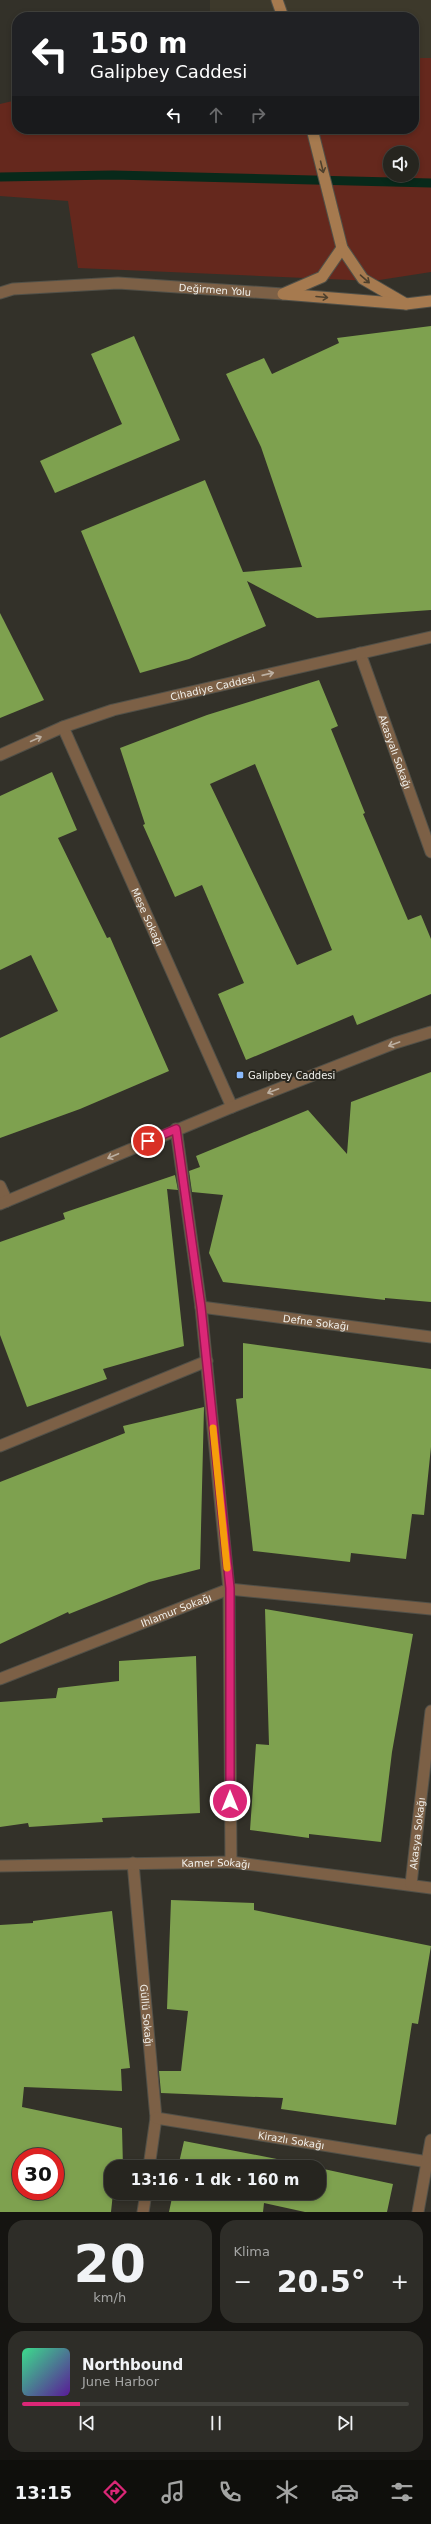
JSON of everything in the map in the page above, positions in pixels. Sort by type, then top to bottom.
[{"type":"main road","points":[[313,134],[342,248],[363,279],[406,304]]},
{"type":"main road","points":[[283,294],[322,277],[342,248]]},
{"type":"main road","name":"Değirmen Yolu","points":[[283,294],[406,304],[431,301]]},
{"type":"street","name":"Değirmen Yolu","points":[[0,293],[13,289],[118,283],[283,294]]},
{"type":"street","name":"Cihadiye Caddesi","points":[[0,755],[62,727],[114,710],[431,637]]},
{"type":"street","name":"Akasyalı Sokağı","points":[[360,653],[431,852]]},
{"type":"street","name":"Meşe Sokağı","points":[[62,727],[232,1107]]},
{"type":"street","points":[[0,1186],[3,1203],[176,1129],[395,1043],[431,1032]]},
{"type":"street","points":[[176,1129],[201,1307],[230,1588],[231,1862]]},
{"type":"street","name":"Defne Sokağı","points":[[201,1307],[431,1337]]},
{"type":"street","points":[[0,1446],[207,1361]]},
{"type":"street","name":"Ihlamur Sokağı","points":[[0,1678],[230,1588],[431,1609]]},
{"type":"street","name":"Akasya Sokağı","points":[[412,1884],[431,1711]]},
{"type":"street","name":"Kamer Sokağı","points":[[0,1866],[231,1862],[412,1884],[431,1888]]},
{"type":"street","name":"Güllü Sokağı","points":[[133,1863],[156,2118],[150,2160]]},
{"type":"street","name":"Kirazlı Sokağı","points":[[156,2118],[428,2162]]},
{"type":"street","points":[[418,2212],[431,2140]]},
{"type":"street","points":[[144,2212],[145,2200]]},
{"type":"shaded area","points":[[210,0],[431,0],[431,58],[419,58],[419,12],[210,12]]},
{"type":"shaded area","points":[[419,58],[431,58],[431,272],[373,281],[78,268],[68,201],[0,196],[0,104],[12,101],[12,134],[419,134]]},
{"type":"building","points":[[431,326],[431,610],[317,618],[247,581],[266,626],[189,659],[140,673],[81,531],[205,480],[243,572],[302,567],[261,447],[226,374],[264,358],[272,374],[339,343],[337,338]]},
{"type":"building","points":[[134,336],[180,440],[55,493],[40,461],[122,424],[91,354]]},
{"type":"building","points":[[0,613],[44,700],[0,718]]},
{"type":"building","points":[[319,680],[338,726],[331,729],[365,813],[363,814],[408,920],[421,915],[431,939],[431,994],[357,1025],[353,1015],[246,1060],[218,994],[244,983],[202,885],[175,897],[143,825],[145,824],[120,748],[207,715]],"holes":[[[255,764],[332,950],[297,965],[210,784]]]},
{"type":"building","points":[[52,772],[77,830],[58,838],[107,938],[110,937],[169,1071],[80,1109],[0,1138],[0,1038],[58,1011],[31,955],[0,970],[0,796]]},
{"type":"building","points":[[431,1072],[431,1302],[385,1298],[385,1300],[223,1282],[209,1253],[223,1195],[192,1192],[189,1171],[200,1167],[196,1156],[308,1110],[347,1154],[351,1102]]},
{"type":"building","points":[[175,1175],[178,1190],[167,1189],[184,1346],[103,1369],[107,1379],[27,1407],[0,1335],[0,1242],[65,1219],[63,1213]]},
{"type":"building","points":[[243,1343],[431,1369],[431,1447],[424,1515],[412,1514],[406,1559],[351,1553],[350,1562],[253,1551],[236,1399],[243,1398]]},
{"type":"building","points":[[204,1407],[200,1569],[149,1582],[69,1614],[68,1612],[0,1644],[0,1482],[125,1433],[123,1426]]},
{"type":"building","points":[[265,1609],[413,1634],[392,1752],[381,1842],[309,1834],[309,1838],[250,1830],[256,1744],[269,1745]]},
{"type":"building","points":[[196,1656],[200,1813],[102,1818],[103,1822],[29,1827],[28,1823],[0,1827],[0,1702],[56,1698],[58,1688],[119,1681],[119,1661]]},
{"type":"building","points":[[171,1900],[254,1903],[254,1910],[431,1946],[418,2024],[412,2023],[396,2125],[281,2109],[283,2098],[161,2093],[159,2071],[181,2071],[188,2011],[167,2009]]},
{"type":"building","points":[[112,1911],[130,2068],[121,2069],[122,2091],[24,2087],[22,2107],[122,2128],[123,2160],[104,2160],[104,2200],[112,2200],[111,2212],[0,2212],[0,1925],[33,1923],[33,1921]]},
{"type":"building","points":[[184,2141],[282,2160],[180,2160]]},
{"type":"building","points":[[326,2170],[393,2184],[387,2212],[305,2212],[264,2203],[263,2212],[169,2212],[172,2200],[326,2200]]},
{"type":"waterway","points":[[0,177],[113,175],[431,183]]},
{"type":"slow traffic","points":[[213,1428],[227,1568]]},
{"type":"place","name":"Galipbey Caddesi","points":[[240,1075]]},
{"type":"route","points":[[148,1141],[176,1129],[201,1307],[230,1588],[230,1801]]}]
